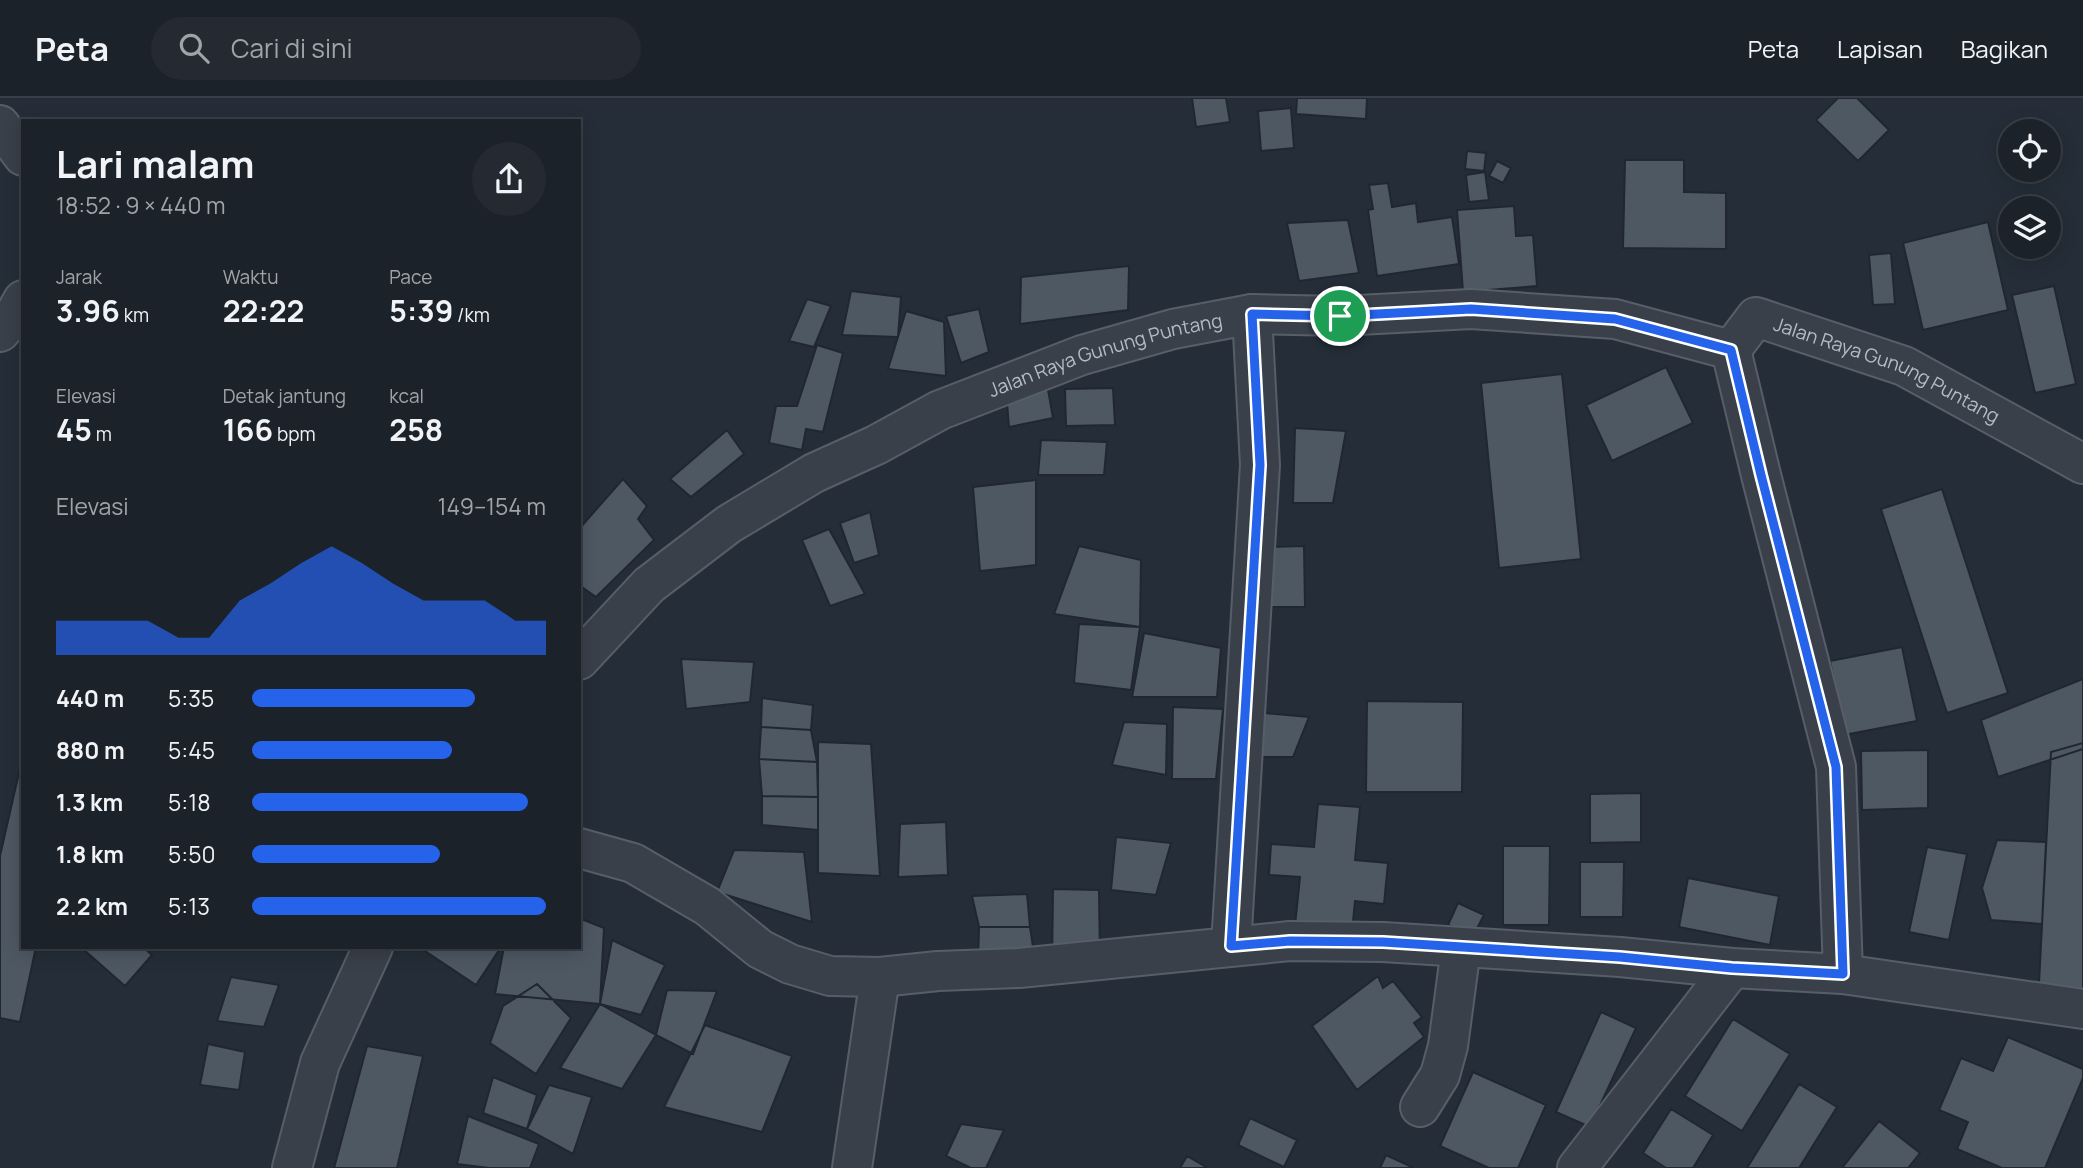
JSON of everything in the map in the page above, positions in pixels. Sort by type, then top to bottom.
[{"type":"street","points":[[0,125],[21,153]]},
{"type":"street","points":[[0,332],[21,304]]},
{"type":"street","name":"Jalan Raya Gunung Puntang","points":[[581,658],[649,585],[729,524],[814,472],[876,445],[940,410],[1082,355],[1173,329],[1252,314],[1340,316],[1471,309],[1615,319],[1731,350],[1756,317],[1904,366],[2083,464]]},
{"type":"street","points":[[1231,946],[1260,465],[1252,314]]},
{"type":"street","points":[[1731,350],[1836,767],[1843,974]]},
{"type":"street","points":[[581,849],[633,863],[707,906],[760,949],[790,964],[830,976],[880,977],[937,971],[1019,968],[1290,941],[1383,942],[1843,974],[2083,1009]]},
{"type":"street","points":[[1420,1107],[1440,1075],[1448,1046],[1461,948]]},
{"type":"street","points":[[292,1168],[320,1063],[372,949]]},
{"type":"street","points":[[1577,1168],[1732,968]]},
{"type":"street","points":[[852,1168],[880,977]]},
{"type":"building","points":[[1192,98],[1226,98],[1230,122],[1196,127]]},
{"type":"building","points":[[1297,98],[1367,98],[1366,119],[1296,114]]},
{"type":"building","points":[[1838,98],[1857,98],[1889,130],[1858,161],[1816,120]]},
{"type":"building","points":[[1291,108],[1294,148],[1261,151],[1258,111]]},
{"type":"building","points":[[1467,151],[1486,153],[1484,171],[1465,169]]},
{"type":"building","points":[[1625,160],[1684,160],[1684,192],[1726,193],[1726,249],[1623,248]]},
{"type":"building","points":[[1497,161],[1511,168],[1503,183],[1489,176]]},
{"type":"building","points":[[1485,172],[1489,200],[1469,202],[1466,175]]},
{"type":"building","points":[[1388,183],[1392,207],[1416,203],[1418,222],[1452,217],[1459,264],[1377,276],[1368,210],[1373,209],[1369,185]]},
{"type":"building","points":[[1514,206],[1516,236],[1533,235],[1537,286],[1463,292],[1457,210]]},
{"type":"building","points":[[1348,220],[1359,273],[1299,281],[1287,223]]},
{"type":"building","points":[[1988,222],[2008,310],[1923,330],[1903,243]]},
{"type":"building","points":[[1891,253],[1895,304],[1873,305],[1869,255]]},
{"type":"building","points":[[1129,266],[1128,310],[1020,324],[1021,277]]},
{"type":"building","points":[[2054,286],[2076,384],[2035,393],[2012,295]]},
{"type":"building","points":[[851,291],[901,297],[898,337],[842,335]]},
{"type":"building","points":[[807,299],[831,306],[814,347],[789,341]]},
{"type":"building","points":[[979,309],[989,352],[961,363],[946,316]]},
{"type":"building","points":[[906,311],[944,322],[946,376],[888,369]]},
{"type":"building","points":[[817,345],[843,353],[823,432],[806,429],[802,450],[769,443],[776,406],[797,406]]},
{"type":"building","points":[[1666,367],[1693,423],[1612,461],[1586,405]]},
{"type":"building","points":[[1562,374],[1581,559],[1499,568],[1481,383]]},
{"type":"building","points":[[1047,384],[1053,418],[1009,427],[1006,391]]},
{"type":"building","points":[[1113,388],[1115,425],[1066,426],[1065,389]]},
{"type":"building","points":[[1295,428],[1346,431],[1333,503],[1293,503]]},
{"type":"building","points":[[727,430],[744,454],[691,497],[670,479]]},
{"type":"building","points":[[1041,440],[1107,442],[1104,475],[1038,475]]},
{"type":"building","points":[[623,479],[647,506],[638,519],[654,540],[596,597],[581,586],[581,527]]},
{"type":"building","points":[[1036,480],[1036,565],[980,571],[973,487]]},
{"type":"building","points":[[1942,489],[2008,693],[1947,713],[1881,509]]},
{"type":"building","points":[[870,512],[879,555],[854,563],[840,523]]},
{"type":"building","points":[[829,529],[865,594],[830,606],[802,540]]},
{"type":"building","points":[[1079,546],[1141,560],[1140,627],[1054,614]]},
{"type":"building","points":[[1304,546],[1305,607],[1268,607],[1267,547]]},
{"type":"building","points":[[1079,624],[1140,627],[1131,690],[1074,683]]},
{"type":"building","points":[[1144,633],[1221,648],[1217,697],[1132,697]]},
{"type":"building","points":[[1902,647],[1917,721],[1844,735],[1830,661]]},
{"type":"building","points":[[681,659],[754,662],[750,702],[686,709]]},
{"type":"building","points":[[2083,679],[2083,749],[1998,777],[1981,720]]},
{"type":"building","points":[[762,698],[813,705],[811,730],[761,727]]},
{"type":"building","points":[[1367,701],[1463,702],[1462,792],[1366,792]]},
{"type":"building","points":[[1173,707],[1223,709],[1216,779],[1172,779]]},
{"type":"building","points":[[1253,712],[1309,717],[1293,757],[1248,757]]},
{"type":"building","points":[[1124,722],[1167,724],[1166,775],[1112,765]]},
{"type":"building","points":[[761,727],[811,730],[817,762],[759,759]]},
{"type":"building","points":[[818,742],[871,744],[880,876],[818,873]]},
{"type":"building","points":[[2083,743],[2083,1002],[2038,1002],[2051,752]]},
{"type":"building","points":[[1928,750],[1928,808],[1862,810],[1861,751]]},
{"type":"building","points":[[759,759],[817,762],[818,797],[762,796]]},
{"type":"building","points":[[21,764],[21,949],[36,949],[20,1022],[0,1018],[0,856]]},
{"type":"building","points":[[1641,793],[1641,842],[1590,843],[1590,794]]},
{"type":"building","points":[[762,796],[818,797],[818,830],[762,825]]},
{"type":"building","points":[[1318,804],[1360,807],[1355,860],[1388,863],[1384,904],[1355,901],[1352,932],[1295,926],[1300,877],[1269,875],[1271,844],[1314,847]]},
{"type":"building","points":[[946,822],[948,875],[898,877],[900,824]]},
{"type":"building","points":[[1116,837],[1171,843],[1156,895],[1111,890]]},
{"type":"building","points":[[1997,840],[2046,842],[2042,924],[1991,920],[1982,888]]},
{"type":"building","points":[[1503,846],[1550,846],[1549,925],[1503,925]]},
{"type":"building","points":[[1927,847],[1967,854],[1949,940],[1909,932]]},
{"type":"building","points":[[734,850],[804,852],[812,922],[717,892]]},
{"type":"building","points":[[1580,862],[1624,862],[1623,917],[1580,917]]},
{"type":"building","points":[[1688,878],[1779,896],[1770,945],[1679,927]]},
{"type":"building","points":[[1053,889],[1099,890],[1100,959],[1052,964]]},
{"type":"building","points":[[1027,894],[1030,927],[979,927],[972,896]]},
{"type":"building","points":[[1458,903],[1484,915],[1473,936],[1448,925]]},
{"type":"building","points":[[581,919],[604,928],[600,1004],[495,994],[504,949],[581,949]]},
{"type":"building","points":[[979,927],[1030,927],[1036,966],[978,963]]},
{"type":"building","points":[[612,940],[665,965],[641,1015],[600,1004]]},
{"type":"building","points":[[83,949],[145,949],[152,955],[125,986]]},
{"type":"building","points":[[422,949],[500,949],[476,985]]},
{"type":"building","points":[[1378,976],[1383,988],[1393,981],[1422,1017],[1414,1023],[1424,1037],[1357,1090],[1312,1026]]},
{"type":"building","points":[[231,977],[279,985],[264,1027],[217,1021]]},
{"type":"building","points":[[537,984],[571,1018],[536,1074],[490,1043],[503,1006]]},
{"type":"building","points":[[667,990],[717,991],[693,1054],[656,1035]]},
{"type":"building","points":[[600,1004],[656,1035],[622,1089],[560,1068]]},
{"type":"building","points":[[1601,1012],[1636,1028],[1590,1127],[1556,1112]]},
{"type":"building","points":[[1733,1019],[1790,1054],[1742,1131],[1685,1096]]},
{"type":"building","points":[[705,1025],[792,1056],[762,1132],[664,1107]]},
{"type":"building","points":[[2008,1037],[2083,1069],[2083,1078],[2045,1168],[2002,1168],[1957,1149],[1968,1122],[1939,1110],[1961,1058],[1993,1071]]},
{"type":"building","points":[[208,1044],[245,1052],[239,1090],[200,1085]]},
{"type":"building","points":[[367,1046],[423,1056],[397,1168],[334,1168]]},
{"type":"building","points":[[1473,1072],[1546,1105],[1518,1168],[1489,1168],[1440,1146]]},
{"type":"building","points":[[493,1077],[537,1095],[527,1129],[483,1113]]},
{"type":"building","points":[[1799,1084],[1837,1107],[1799,1168],[1747,1168]]},
{"type":"building","points":[[549,1085],[592,1097],[573,1154],[527,1129]]},
{"type":"building","points":[[1671,1109],[1713,1135],[1693,1168],[1666,1168],[1643,1153]]},
{"type":"building","points":[[468,1116],[539,1144],[530,1168],[489,1168],[457,1164]]},
{"type":"building","points":[[1250,1118],[1297,1140],[1284,1167],[1238,1145]]},
{"type":"building","points":[[1879,1121],[1920,1153],[1908,1168],[1842,1168]]},
{"type":"building","points":[[961,1124],[1004,1130],[986,1168],[971,1168],[946,1156]]},
{"type":"building","points":[[1386,1155],[1414,1168],[1380,1168]]},
{"type":"building","points":[[1187,1156],[1208,1168],[1180,1168]]},
{"type":"route","points":[[1471,309],[1615,319],[1731,350],[1836,767],[1843,974],[1383,942],[1290,941],[1231,946],[1260,465],[1252,314],[1340,316],[1471,309]]}]
